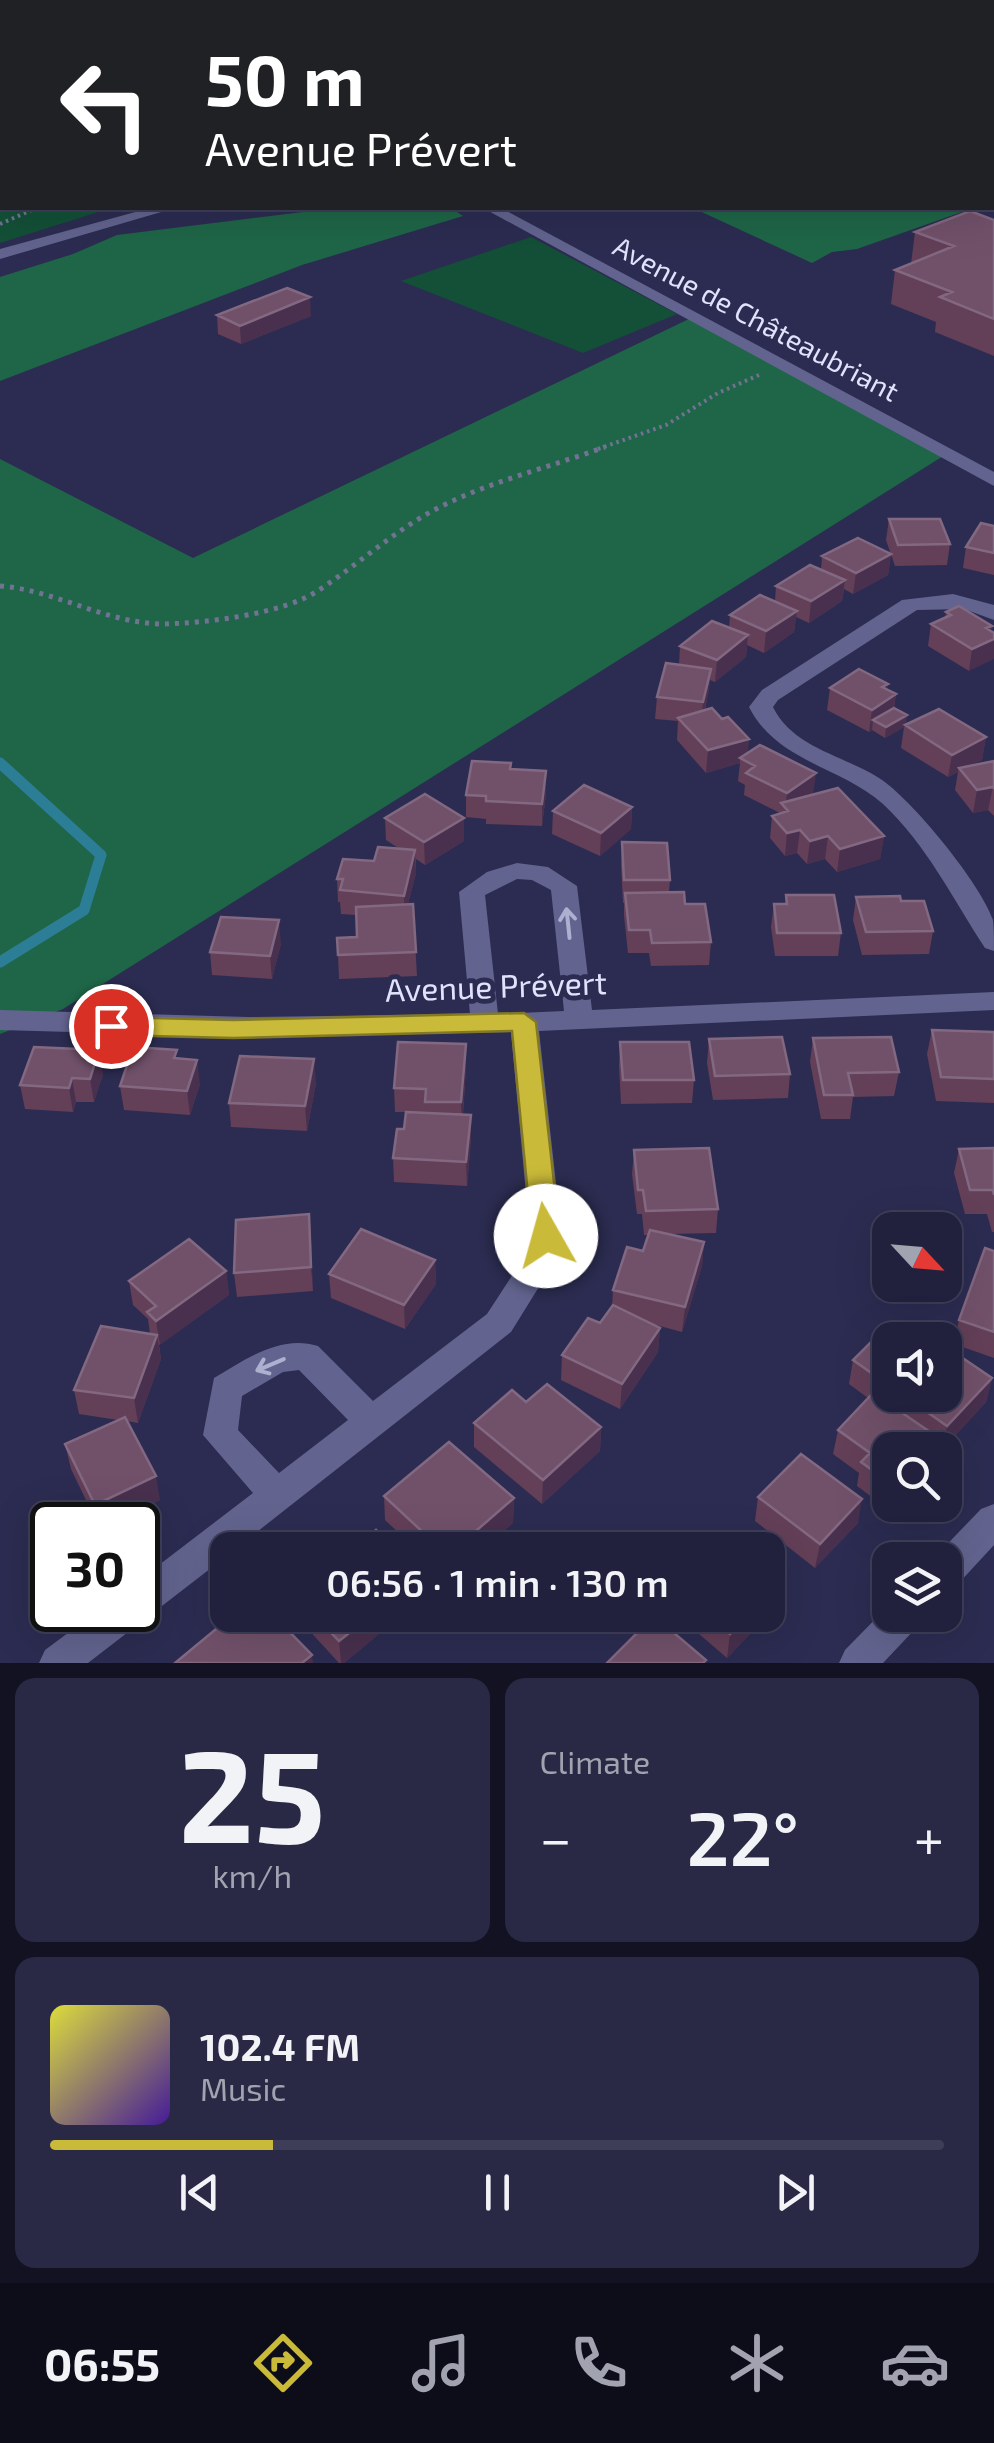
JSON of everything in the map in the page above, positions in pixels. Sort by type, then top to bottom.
[{"type":"street","points":[[0,254],[68,232],[159,210]]},
{"type":"street","name":"Avenue de Châteaubriant","points":[[496,210],[994,480]]},
{"type":"street","points":[[994,614],[958,601],[929,600],[910,605],[770,695],[761,707],[766,724],[873,784],[887,796],[927,840],[994,942]]},
{"type":"street","points":[[485,1023],[472,892],[499,873],[520,870],[543,872],[564,886],[579,1020]]},
{"type":"street","name":"Avenue Prévert","points":[[0,1020],[233,1029],[579,1020],[994,1001]]},
{"type":"street","points":[[160,1586],[499,1323],[531,1272],[546,1236],[524,1022]]},
{"type":"street","points":[[279,1496],[220,1435],[226,1388],[277,1360],[306,1356],[373,1424]]},
{"type":"street","points":[[962,1554],[994,1520]]},
{"type":"street","points":[[58,1663],[99,1632]]},
{"type":"street","points":[[858,1663],[888,1632]]},
{"type":"path","points":[[0,224],[32,210]]},
{"type":"path","points":[[0,586],[30,588],[104,613],[160,624],[235,620],[316,594],[387,537],[448,503],[666,425],[718,392],[772,370]]},
{"type":"green space","points":[[0,210],[105,210],[0,243]]},
{"type":"green space","points":[[320,210],[454,210],[463,216],[302,265],[0,381],[0,277],[73,254],[117,235]]},
{"type":"green space","points":[[697,210],[967,210],[857,249],[832,252],[812,263]]},
{"type":"green space","points":[[531,237],[677,314],[583,353],[401,281]]},
{"type":"green space","points":[[693,317],[948,453],[63,1009],[0,1034],[0,459],[193,558]]},
{"type":"building","points":[[970,211],[994,220],[994,319],[940,297],[952,292],[895,270],[954,246],[915,232]]},
{"type":"building","points":[[287,288],[310,297],[240,326],[217,315]]},
{"type":"building","points":[[889,519],[940,519],[950,544],[898,545]]},
{"type":"building","points":[[981,523],[994,526],[994,553],[966,547]]},
{"type":"building","points":[[858,538],[891,554],[856,573],[822,556]]},
{"type":"building","points":[[810,565],[845,580],[811,601],[776,586]]},
{"type":"building","points":[[760,595],[797,611],[766,631],[730,615]]},
{"type":"building","points":[[959,606],[992,626],[986,628],[994,633],[994,639],[972,649],[931,624],[951,615],[946,612]]},
{"type":"building","points":[[712,621],[748,635],[717,660],[680,646]]},
{"type":"building","points":[[666,663],[711,669],[703,702],[657,697]]},
{"type":"building","points":[[859,669],[888,684],[882,687],[896,694],[872,710],[830,688]]},
{"type":"building","points":[[712,708],[722,719],[728,717],[749,739],[708,750],[678,718]]},
{"type":"building","points":[[894,708],[907,715],[886,727],[873,720]]},
{"type":"building","points":[[939,709],[986,737],[952,755],[905,725]]},
{"type":"building","points":[[760,745],[816,773],[787,793],[746,773],[755,766],[740,758]]},
{"type":"building","points":[[472,761],[511,763],[510,769],[546,771],[542,804],[486,801],[486,796],[466,795]]},
{"type":"building","points":[[994,761],[994,789],[977,790],[959,768]]},
{"type":"building","points":[[584,785],[632,807],[601,833],[553,811]]},
{"type":"building","points":[[838,788],[884,836],[840,849],[828,836],[810,841],[800,830],[787,833],[772,816],[788,811],[781,803]]},
{"type":"building","points":[[425,794],[464,818],[424,842],[385,818]]},
{"type":"building","points":[[622,842],[667,843],[670,880],[624,880]]},
{"type":"building","points":[[378,847],[415,850],[404,896],[340,890],[343,879],[337,879],[343,859],[374,861]]},
{"type":"building","points":[[684,892],[685,904],[705,904],[711,942],[652,943],[650,930],[629,930],[625,893]]},
{"type":"building","points":[[786,895],[834,895],[841,933],[777,933],[774,904],[787,904]]},
{"type":"building","points":[[900,896],[901,901],[924,901],[933,931],[866,932],[856,897]]},
{"type":"building","points":[[413,904],[416,952],[338,955],[337,938],[357,937],[356,907]]},
{"type":"building","points":[[221,917],[279,920],[270,956],[210,952]]},
{"type":"building","points":[[932,1030],[994,1032],[994,1079],[941,1077]]},
{"type":"building","points":[[782,1037],[790,1074],[715,1076],[709,1039]]},
{"type":"building","points":[[891,1037],[899,1072],[848,1073],[853,1095],[824,1095],[813,1038]]},
{"type":"building","points":[[398,1042],[466,1044],[461,1102],[425,1102],[426,1089],[394,1088]]},
{"type":"building","points":[[620,1042],[689,1042],[694,1080],[623,1080]]},
{"type":"building","points":[[34,1047],[99,1050],[90,1079],[72,1078],[69,1088],[20,1085]]},
{"type":"building","points":[[133,1047],[177,1050],[174,1058],[197,1060],[187,1091],[120,1086]]},
{"type":"building","points":[[240,1056],[314,1059],[305,1106],[229,1103]]},
{"type":"building","points":[[406,1112],[471,1115],[466,1162],[393,1158],[397,1129],[404,1129]]},
{"type":"building","points":[[709,1148],[718,1209],[646,1211],[643,1190],[638,1190],[634,1150]]},
{"type":"building","points":[[994,1148],[994,1195],[993,1190],[970,1190],[959,1149]]},
{"type":"building","points":[[309,1214],[311,1267],[234,1273],[236,1220]]},
{"type":"building","points":[[361,1229],[435,1260],[404,1305],[329,1274]]},
{"type":"building","points":[[650,1230],[704,1242],[685,1307],[613,1290],[627,1247],[643,1251]]},
{"type":"building","points":[[189,1239],[226,1271],[156,1321],[147,1312],[156,1306],[129,1281]]},
{"type":"building","points":[[985,1248],[994,1251],[994,1332],[959,1320]]},
{"type":"building","points":[[613,1305],[660,1328],[622,1384],[562,1355],[588,1318],[600,1323]]},
{"type":"building","points":[[101,1326],[157,1335],[134,1398],[74,1390]]},
{"type":"building","points":[[872,1341],[872,1373],[853,1360]]},
{"type":"building","points":[[962,1358],[992,1378],[962,1410]]},
{"type":"building","points":[[547,1384],[601,1427],[543,1480],[474,1423],[512,1390],[526,1402]]},
{"type":"building","points":[[872,1394],[872,1412],[901,1412],[930,1432],[872,1432],[872,1470],[861,1462],[870,1453],[838,1430]]},
{"type":"building","points":[[927,1412],[960,1412],[947,1426]]},
{"type":"building","points":[[125,1417],[156,1476],[94,1502],[65,1444]]},
{"type":"building","points":[[449,1442],[514,1498],[475,1532],[423,1532],[384,1496]]},
{"type":"building","points":[[801,1454],[862,1499],[820,1544],[758,1497]]},
{"type":"building","points":[[212,1632],[290,1632],[312,1655],[302,1663],[175,1663]]},
{"type":"building","points":[[330,1632],[350,1632],[339,1641]]},
{"type":"building","points":[[638,1632],[673,1632],[706,1660],[703,1663],[607,1663]]},
{"type":"waterway","points":[[0,763],[101,855],[84,910],[0,962]]},
{"type":"route","points":[[111,1026],[233,1029],[524,1022],[546,1236]]}]
